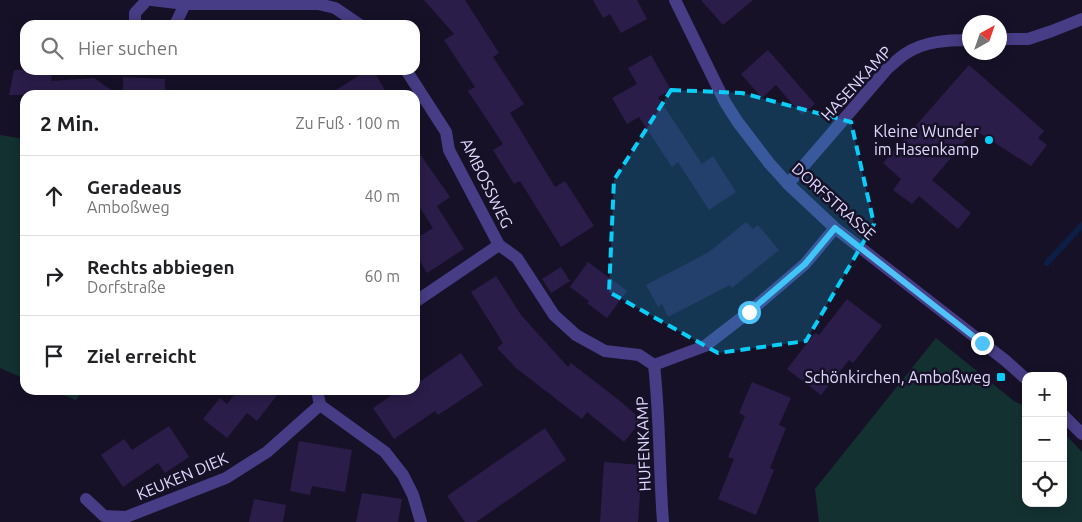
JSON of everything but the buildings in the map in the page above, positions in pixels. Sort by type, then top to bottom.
[{"type":"street","points":[[135,20],[135,13],[147,0]]},
{"type":"street","points":[[152,0],[185,4],[318,4],[335,8],[353,20]]},
{"type":"street","name":"DORFSTRASSE","points":[[675,0],[725,102],[742,128],[788,184],[835,228],[1022,375]]},
{"type":"street","points":[[177,20],[185,4]]},
{"type":"street","points":[[1007,39],[1028,39],[1082,19]]},
{"type":"street","name":"HASENKAMP","points":[[788,184],[887,69],[905,54],[927,44],[962,40]]},
{"type":"street","name":"AMBOSSWEG","points":[[409,75],[419,90]]},
{"type":"street","name":"AMBOSSWEG","points":[[420,92],[446,132],[449,150],[499,244],[517,258],[554,316],[576,335],[605,351],[639,355],[654,365]]},
{"type":"street","points":[[654,365],[705,346],[749,312],[805,264],[835,228]]},
{"type":"street","points":[[420,299],[499,244]]},
{"type":"street","name":"HUFENKAMP","points":[[654,365],[658,398],[663,522]]},
{"type":"street","points":[[318,395],[320,405],[385,452],[403,475],[413,495],[421,522]]},
{"type":"street","name":"KEUKEN DIEK","points":[[86,499],[104,516],[126,516],[226,478],[267,452],[320,405]]},
{"type":"street","points":[[1066,417],[1082,434]]},
{"type":"highlighted area","points":[[671,90],[742,93],[851,122],[874,224],[806,341],[718,353],[609,292],[614,180]]},
{"type":"green space","points":[[0,135],[20,138],[20,377],[0,368]]},
{"type":"green space","points":[[936,338],[1014,401],[1022,405],[1022,507],[1067,507],[1067,436],[1082,452],[1082,522],[819,522],[815,489]]},
{"type":"green space","points":[[64,395],[80,395],[76,400]]},
{"type":"waterway","points":[[1047,263],[1082,225]]},
{"type":"place","name":"Kleine Wunder im Hasenkamp","points":[[989,140]]},
{"type":"place","name":"Schönkirchen, Amboßweg","points":[[1001,377]]},
{"type":"route","points":[[749,312],[805,264],[835,228],[982,343]]}]
